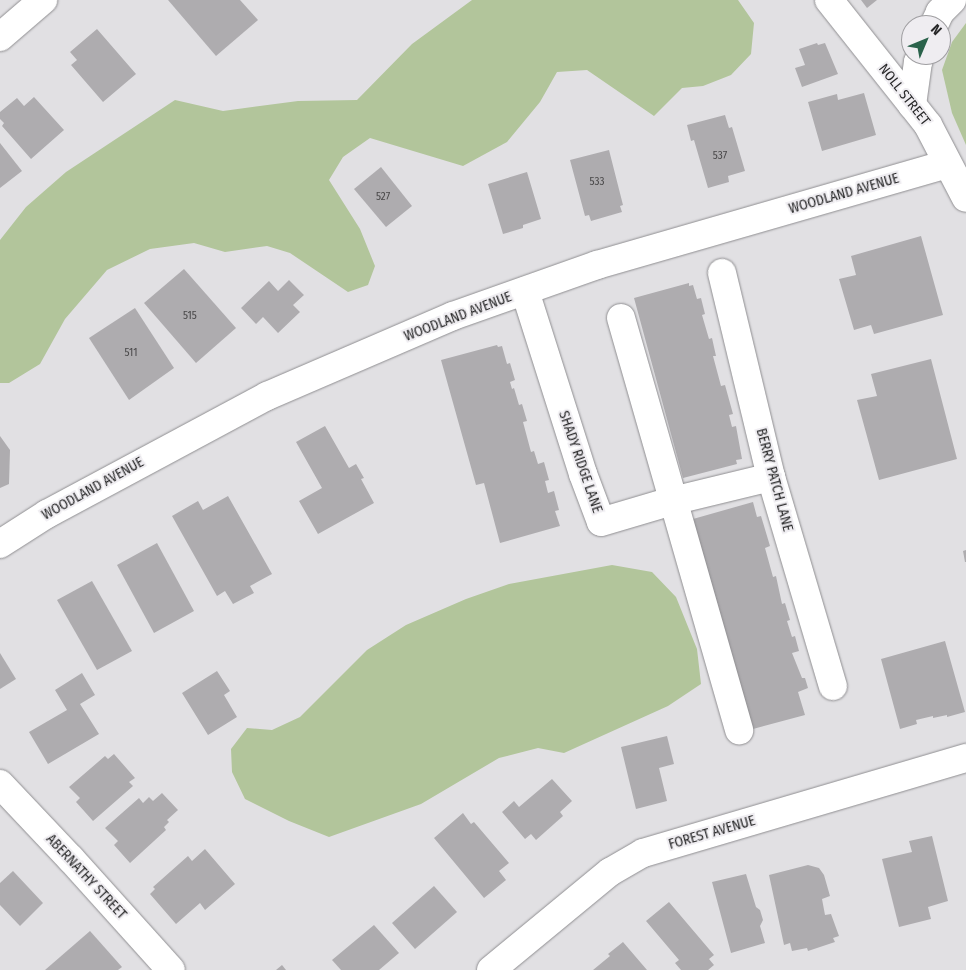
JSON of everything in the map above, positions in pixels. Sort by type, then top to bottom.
[{"type":"street","points":[[0,37],[43,0]]},
{"type":"street","name":"NOLL STREET","points":[[829,0],[928,125],[966,198]]},
{"type":"street","points":[[939,15],[952,0]]},
{"type":"street","points":[[912,105],[918,65]]},
{"type":"street","name":"WOODLAND AVENUE","points":[[0,544],[47,514],[267,396],[454,316],[597,265],[947,164]]},
{"type":"street","name":"BERRY PATCH LANE","points":[[722,273],[771,477],[833,686]]},
{"type":"street","name":"SHADY RIDGE LANE","points":[[525,291],[583,474],[601,522],[771,477]]},
{"type":"street","points":[[621,318],[672,502],[739,730]]},
{"type":"street","name":"FOREST AVENUE","points":[[491,970],[610,872],[643,853],[966,758]]},
{"type":"street","name":"ABERNATHY STREET","points":[[0,784],[71,859],[171,970]]},
{"type":"green space","points":[[472,0],[738,0],[754,23],[751,54],[731,75],[703,86],[682,88],[654,116],[587,70],[557,72],[540,102],[507,142],[463,166],[370,138],[343,157],[329,180],[360,229],[375,266],[368,285],[348,292],[290,253],[267,246],[225,252],[194,243],[150,249],[107,270],[65,319],[40,364],[9,383],[0,383],[0,240],[26,207],[66,172],[175,100],[223,111],[298,101],[357,100],[412,44]]},
{"type":"green space","points":[[966,23],[966,145],[952,113],[942,70],[944,65],[951,65],[952,42]]},
{"type":"green space","points":[[612,565],[652,572],[676,597],[697,649],[701,684],[668,706],[564,753],[538,748],[499,758],[421,804],[329,837],[289,821],[245,799],[232,772],[231,749],[247,728],[272,730],[300,717],[367,650],[406,625],[466,599],[509,584]]},
{"type":"building","points":[[168,0],[240,0],[258,20],[216,56]]},
{"type":"building","points":[[861,0],[877,0],[867,8]]},
{"type":"building","points":[[97,29],[136,74],[103,102],[71,65],[77,60],[70,52]]},
{"type":"building","points":[[817,43],[818,45],[825,43],[838,74],[802,87],[795,68],[805,65],[799,49]]},
{"type":"building","points":[[864,93],[876,135],[822,151],[808,102],[837,94],[838,100]]},
{"type":"building","points":[[34,97],[64,130],[31,159],[2,126],[4,123],[0,119],[0,112],[17,98],[24,106]]},
{"type":"building","points":[[725,115],[729,128],[732,127],[745,171],[728,176],[729,182],[708,188],[694,140],[691,141],[687,125]]},
{"type":"building","points":[[0,143],[22,171],[0,188]]},
{"type":"building","points":[[609,150],[623,205],[620,206],[622,212],[591,221],[589,215],[585,216],[570,160]]},
{"type":"building","points":[[381,167],[412,206],[386,227],[354,189]]},
{"type":"building","points":[[527,172],[541,219],[523,225],[523,228],[503,234],[488,184]]},
{"type":"building","points":[[921,236],[943,315],[874,334],[871,325],[854,330],[839,279],[856,275],[851,256]]},
{"type":"building","points":[[184,269],[236,328],[196,363],[144,303]]},
{"type":"building","points":[[289,280],[304,295],[293,305],[300,312],[278,333],[263,317],[256,324],[241,308],[269,281],[278,291]]},
{"type":"building","points":[[689,283],[689,286],[693,285],[697,299],[701,298],[705,314],[702,315],[709,339],[712,338],[716,356],[713,356],[721,386],[725,385],[733,414],[729,415],[732,427],[736,426],[742,459],[736,460],[737,464],[683,478],[634,298]]},
{"type":"building","points":[[135,308],[174,368],[129,400],[89,338]]},
{"type":"building","points":[[497,345],[498,347],[502,346],[507,364],[510,363],[515,380],[510,382],[512,389],[514,388],[519,405],[522,404],[527,421],[523,422],[531,452],[534,451],[538,464],[544,462],[549,480],[545,481],[548,493],[554,491],[559,510],[555,511],[560,526],[500,543],[484,483],[476,485],[441,360]]},
{"type":"building","points":[[931,359],[957,459],[879,480],[857,400],[877,396],[871,374]]},
{"type":"building","points":[[325,426],[349,468],[356,464],[364,478],[361,479],[374,503],[318,534],[299,501],[322,488],[296,442]]},
{"type":"building","points":[[0,436],[10,450],[9,484],[0,488]]},
{"type":"building","points":[[228,496],[272,574],[250,586],[254,593],[233,604],[225,591],[217,596],[172,516],[198,501],[203,510]]},
{"type":"building","points":[[753,502],[757,517],[761,516],[770,546],[765,548],[773,577],[776,576],[782,604],[785,603],[790,620],[787,621],[792,637],[795,636],[799,651],[792,653],[808,688],[798,692],[805,715],[753,729],[693,519]]},
{"type":"building","points":[[157,543],[194,611],[154,633],[117,565]]},
{"type":"building","points":[[966,550],[966,562],[965,562],[963,551]]},
{"type":"building","points":[[92,581],[132,651],[97,670],[57,600]]},
{"type":"building","points":[[945,641],[965,712],[947,717],[947,715],[933,718],[933,716],[916,720],[917,724],[900,729],[881,659]]},
{"type":"building","points":[[0,653],[16,679],[0,689]]},
{"type":"building","points":[[217,671],[230,691],[224,695],[237,717],[208,735],[182,693]]},
{"type":"building","points":[[82,673],[95,695],[80,704],[99,734],[48,764],[29,732],[67,710],[55,690]]},
{"type":"building","points":[[667,736],[674,764],[659,768],[667,801],[636,809],[621,747]]},
{"type":"building","points":[[114,754],[135,778],[129,782],[133,786],[93,821],[76,802],[80,798],[69,787],[105,756],[108,759]]},
{"type":"building","points":[[552,779],[572,801],[560,812],[563,816],[536,840],[531,834],[525,839],[502,812],[514,801],[519,807]]},
{"type":"building","points":[[162,793],[178,810],[167,820],[169,822],[164,827],[166,830],[130,863],[114,845],[118,841],[105,828],[139,798],[143,803],[149,797],[153,801]]},
{"type":"building","points":[[463,813],[471,824],[474,822],[509,863],[499,871],[506,880],[484,898],[434,838]]},
{"type":"building","points":[[932,836],[948,901],[928,907],[931,919],[899,927],[882,859],[912,852],[909,841]]},
{"type":"building","points":[[205,849],[235,884],[205,910],[200,903],[176,924],[150,894],[155,889],[153,887],[188,856],[192,861]]},
{"type":"building","points":[[808,865],[819,868],[824,875],[830,896],[822,899],[825,915],[831,914],[839,936],[833,938],[835,942],[808,951],[807,948],[792,951],[790,943],[784,945],[769,875]]},
{"type":"building","points":[[13,871],[43,903],[20,926],[0,905],[0,883]]},
{"type":"building","points":[[746,874],[756,907],[760,910],[763,920],[760,926],[765,943],[731,953],[712,882]]},
{"type":"building","points":[[434,886],[457,912],[415,949],[392,923]]},
{"type":"building","points":[[669,902],[714,955],[709,959],[714,965],[708,970],[681,970],[675,963],[679,960],[646,921]]},
{"type":"building","points":[[374,925],[399,953],[379,970],[341,970],[332,960]]},
{"type":"building","points":[[90,931],[122,967],[118,970],[45,970]]},
{"type":"building","points":[[623,942],[647,970],[593,970],[610,956],[608,954]]},
{"type":"building","points":[[282,965],[286,970],[276,970]]}]
